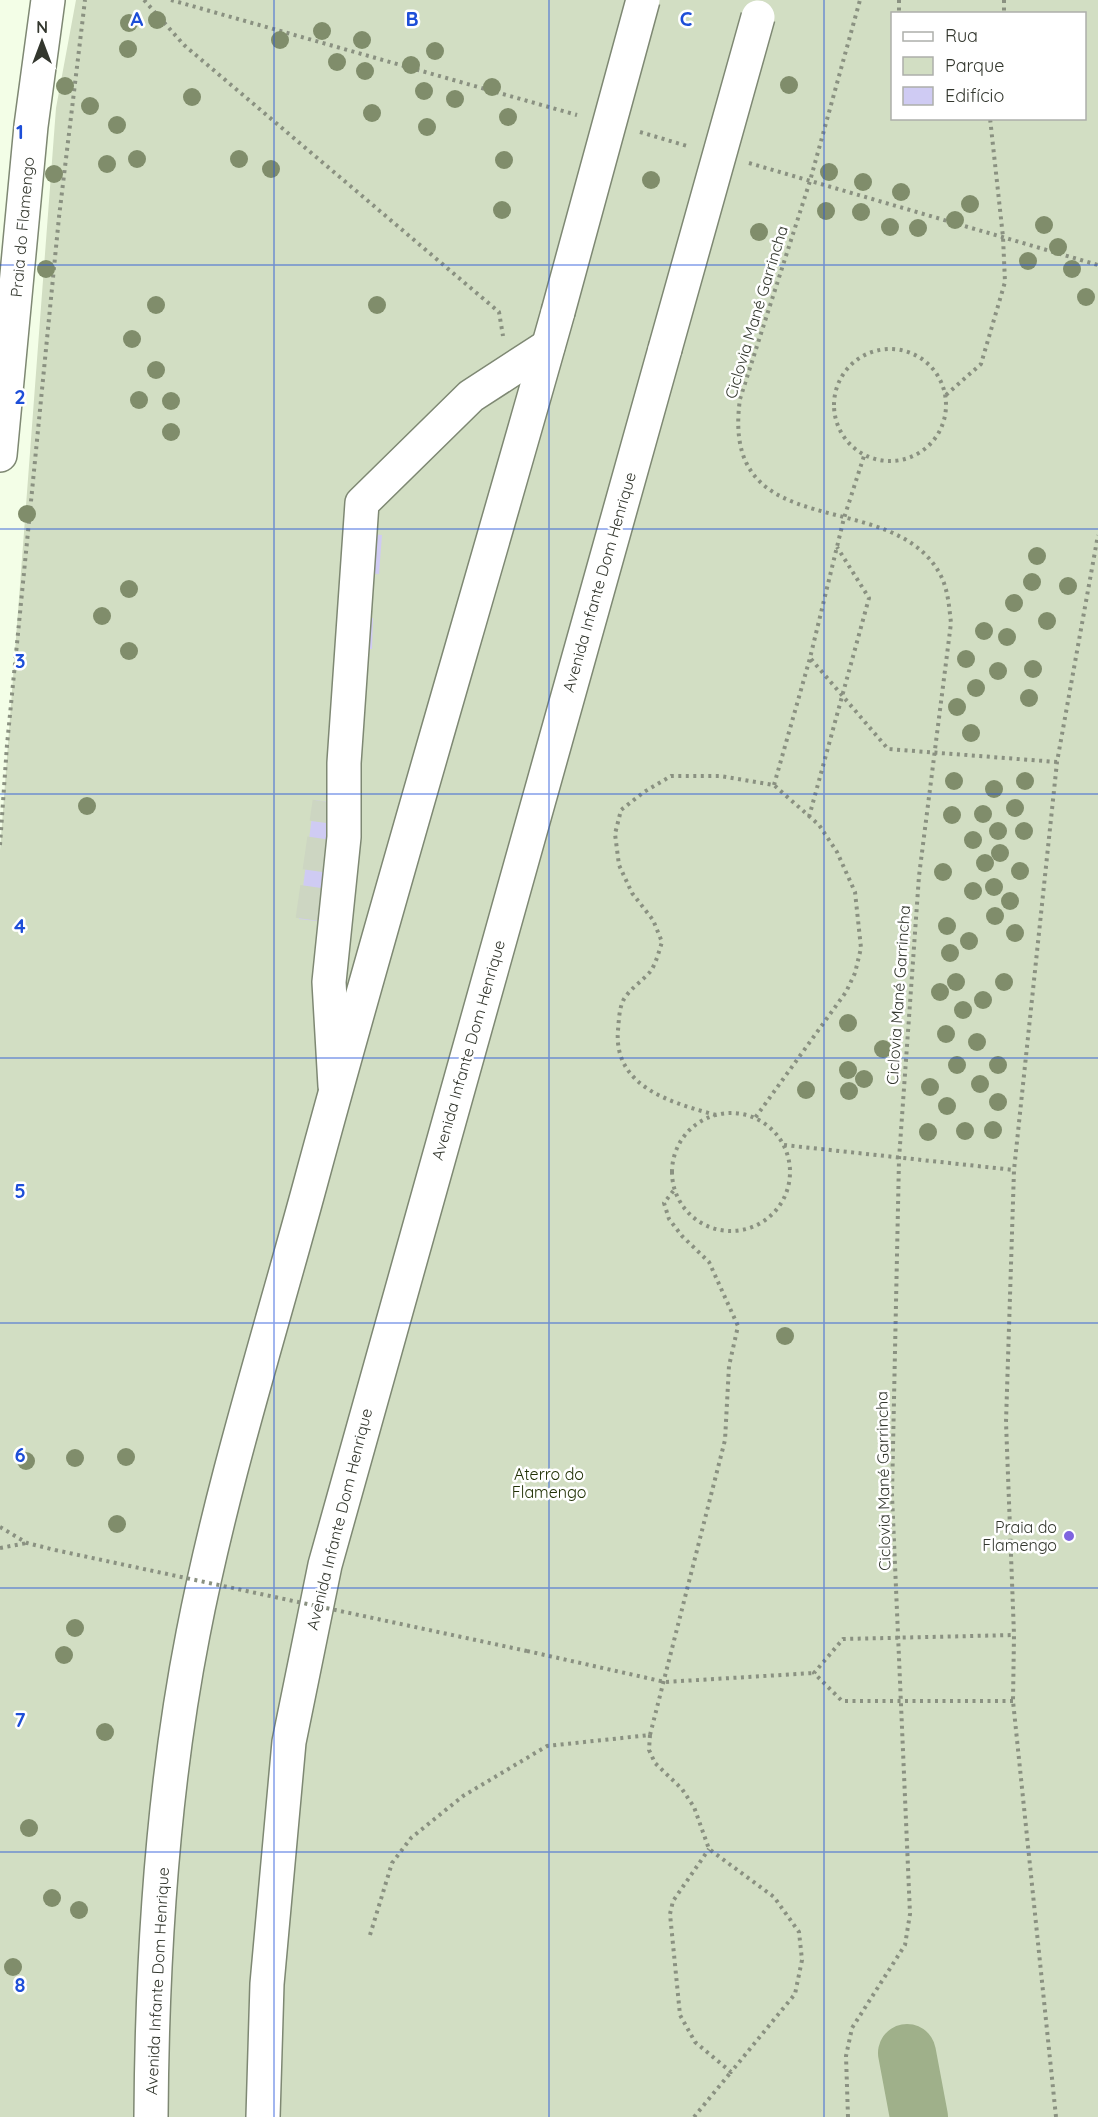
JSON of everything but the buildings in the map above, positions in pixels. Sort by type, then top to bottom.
[{"type":"main road","name":"Praia do Flamengo","points":[[0,455],[8,292],[48,0]]},
{"type":"main road","name":"Avenida Infante Dom Henrique","points":[[151,2117],[154,2010],[166,1819],[192,1638],[213,1540],[335,1093],[558,312],[643,0]]},
{"type":"main road","name":"Avenida Infante Dom Henrique","points":[[263,2117],[267,1984],[289,1742],[324,1565],[761,9]]},
{"type":"main road","points":[[335,1093],[329,982],[345,837],[345,763],[362,503],[471,396],[548,346]]},
{"type":"main road","points":[[328,802],[345,763]]},
{"type":"main road","points":[[312,920],[329,982]]},
{"type":"path","points":[[0,845],[6,745],[59,217],[85,0]]},
{"type":"path","points":[[144,0],[184,45],[499,312],[508,372]]},
{"type":"path","points":[[171,0],[455,81]]},
{"type":"path","name":"Ciclovia Mané Garrincha","points":[[848,2117],[846,2056],[852,2028],[905,1945],[910,1914],[892,1495],[899,1159],[919,876],[951,623],[948,596],[940,573],[915,546],[878,528],[805,507],[773,491],[752,476],[741,455],[736,427],[740,399],[810,181],[860,0]]},
{"type":"path","points":[[946,395],[981,364],[1005,282],[1003,237],[990,120]]},
{"type":"path","points":[[787,174],[1098,264]]},
{"type":"path","points":[[879,350],[897,350],[914,354],[928,364],[940,378],[946,395],[946,412],[941,430],[931,444],[917,456],[900,461],[882,462],[864,456],[850,446],[839,432],[834,415],[833,398],[843,374],[862,356],[879,350]]},
{"type":"path","points":[[774,786],[810,658],[844,518],[864,456]]},
{"type":"path","points":[[1056,2117],[1013,1701],[1014,1635],[1006,1422],[1014,1170],[1057,762],[1098,535]]},
{"type":"path","points":[[809,817],[869,598],[837,547]]},
{"type":"path","points":[[810,658],[888,749],[1057,762]]},
{"type":"path","points":[[716,1115],[672,1103],[641,1084],[622,1065],[617,1040],[619,1016],[625,998],[652,969],[662,942],[653,920],[632,893],[619,865],[615,834],[621,810],[644,792],[672,776],[720,776],[774,786],[819,825],[837,852],[855,892],[861,948],[855,972],[846,992],[755,1118]]},
{"type":"path","points":[[735,1113],[755,1118],[772,1129],[784,1145],[790,1164],[789,1184],[782,1203],[769,1218],[752,1228],[733,1232],[714,1230],[682,1208],[674,1190],[671,1171],[679,1144],[698,1122],[716,1115],[735,1113]]},
{"type":"path","points":[[784,1145],[1014,1170]]},
{"type":"path","points":[[674,1190],[664,1203],[669,1219],[682,1236],[709,1263],[738,1326],[729,1366],[725,1440],[650,1735],[649,1750],[654,1763],[682,1789],[694,1807],[709,1850],[774,1897],[799,1932],[802,1960],[795,1994],[694,2117]]},
{"type":"path","points":[[0,1527],[27,1543],[56,1550],[665,1682],[814,1673],[843,1639],[1014,1635]]},
{"type":"path","points":[[0,1548],[27,1543]]},
{"type":"path","points":[[814,1673],[842,1701],[1013,1701]]},
{"type":"path","points":[[370,1935],[392,1863],[420,1830],[463,1796],[547,1746],[650,1735]]},
{"type":"path","points":[[709,1850],[674,1901],[670,1914],[680,2015],[695,2042],[731,2072]]},
{"type":"green space","name":"Aterro do Flamengo","points":[[76,0],[1098,0],[1098,2117],[0,2117],[0,850],[56,108]]},
{"type":"waterway","points":[[907,2053],[919,2117]]},
{"type":"tunnel","points":[[312,920],[329,802]]},
{"type":"place","name":"Praia do Flamengo","points":[[1069,1536]]}]
